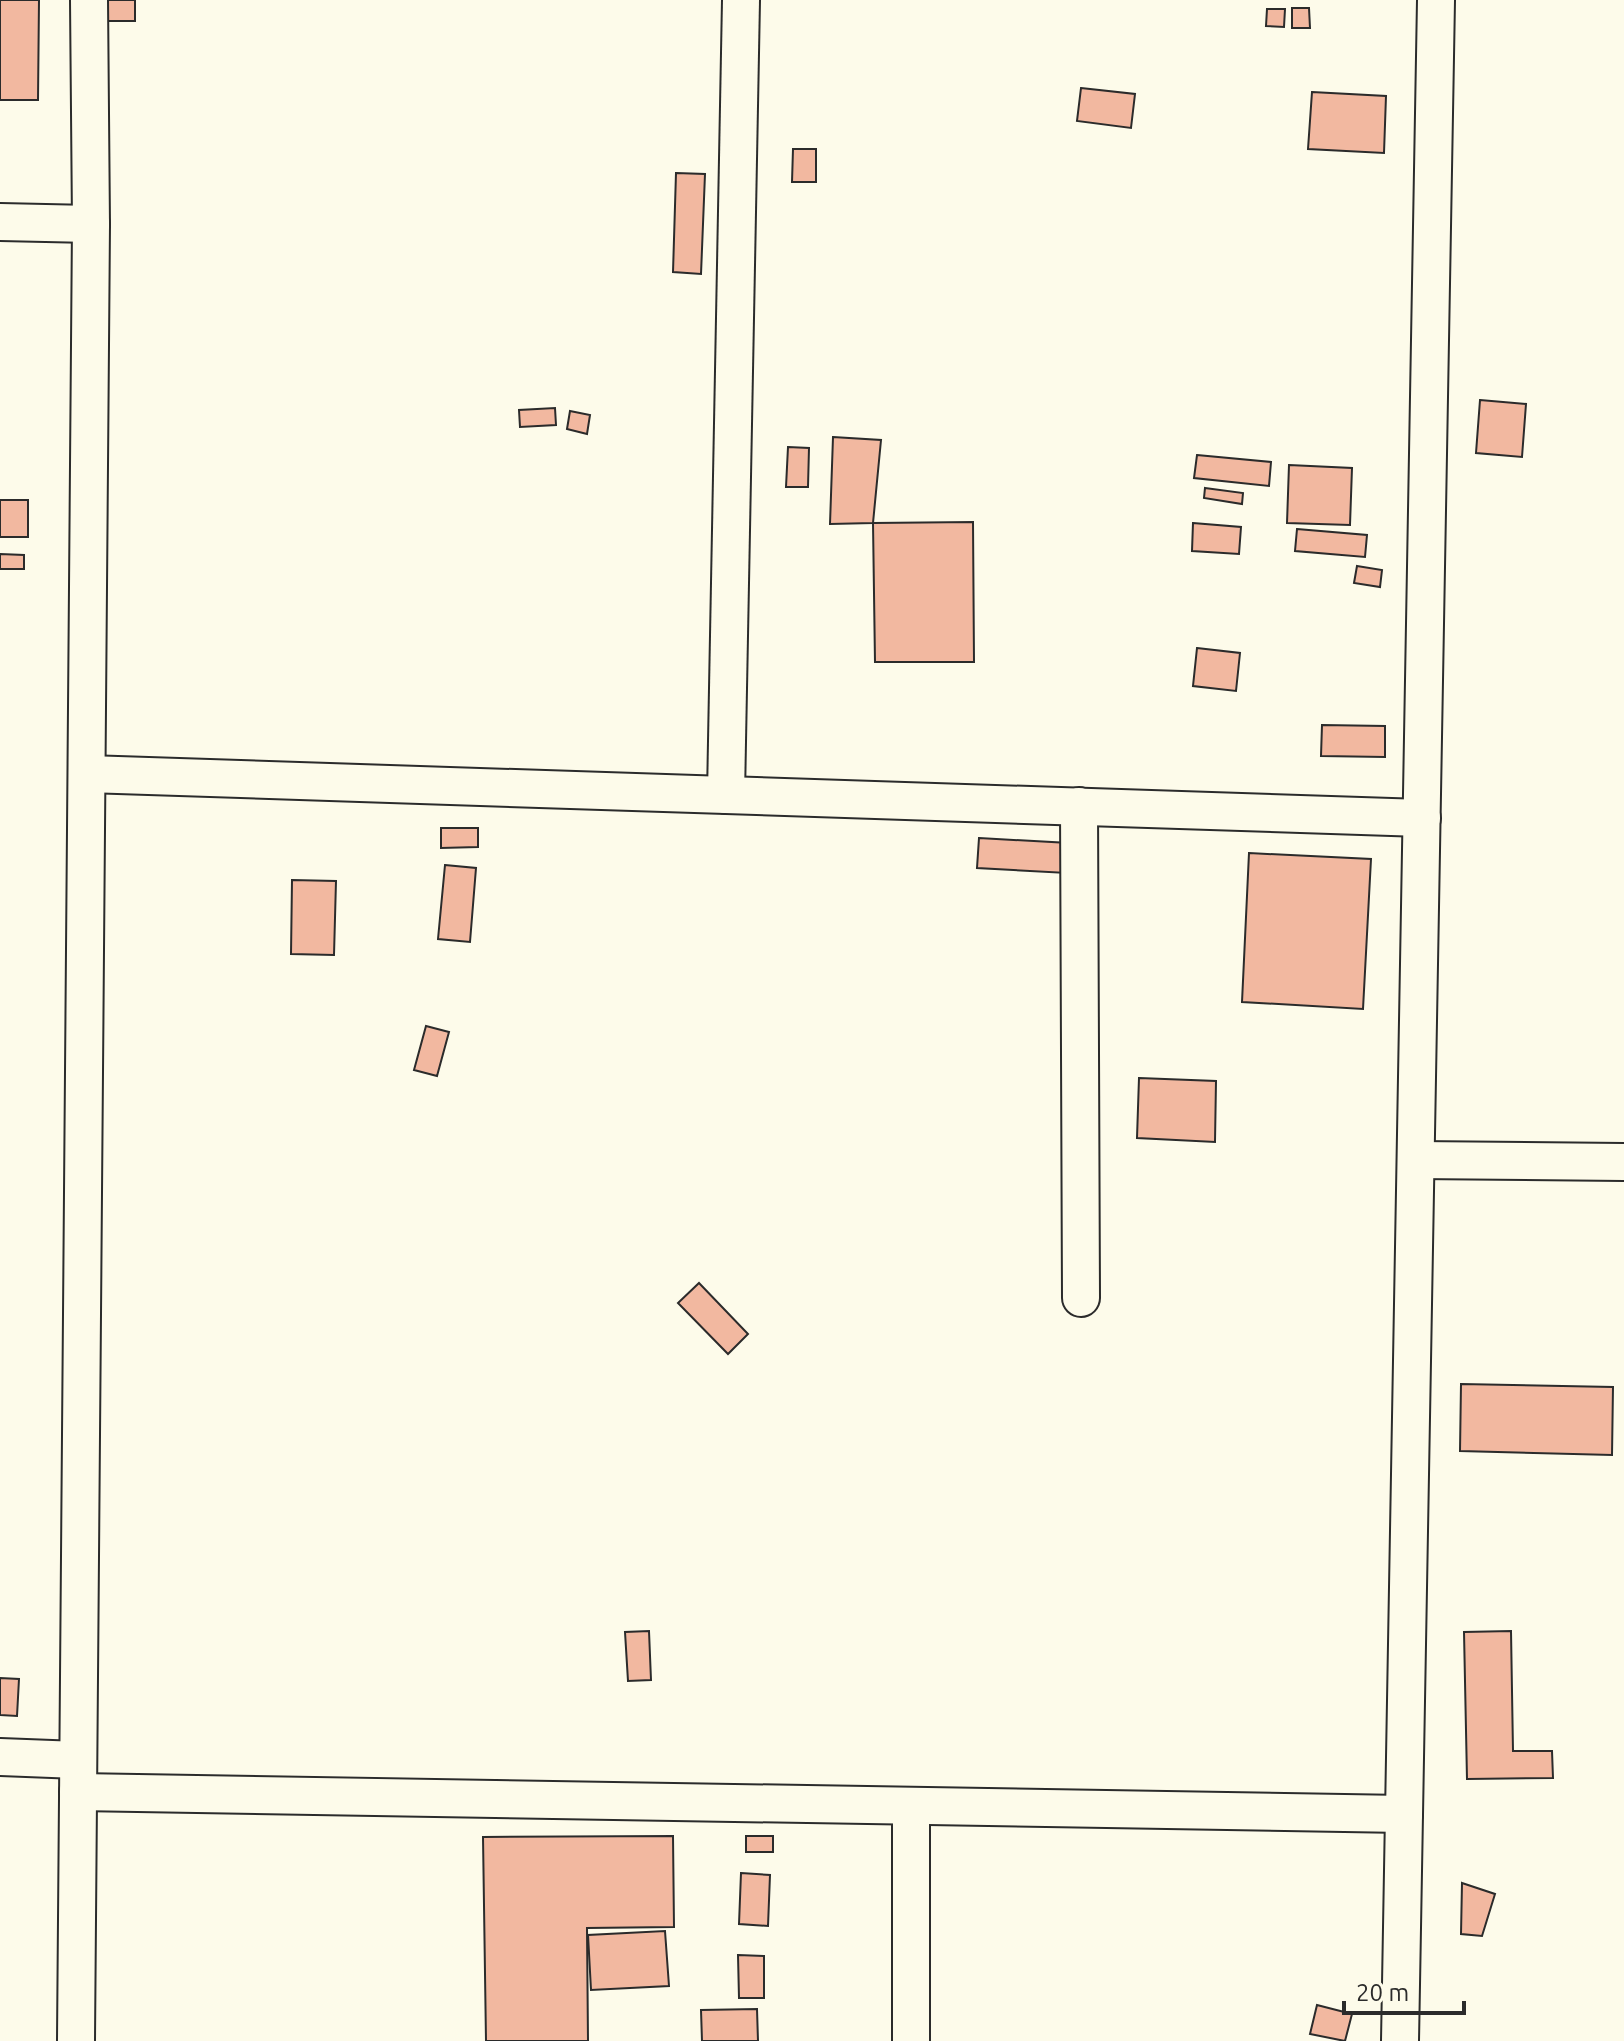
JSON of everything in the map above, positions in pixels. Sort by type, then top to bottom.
[{"type":"street","points":[[76,2041],[91,224],[89,0]]},
{"type":"street","points":[[726,795],[741,0]]},
{"type":"street","points":[[1400,2041],[1436,0]]},
{"type":"street","points":[[0,222],[91,224]]},
{"type":"street","points":[[87,774],[1422,818]]},
{"type":"street","points":[[1079,806],[1081,1298]]},
{"type":"street","points":[[1416,1160],[1624,1162]]},
{"type":"street","points":[[0,1757],[78,1776],[911,1806],[1404,1814]]},
{"type":"street","points":[[911,1806],[911,2041]]},
{"type":"building","points":[[0,0],[39,0],[38,100],[0,100]]},
{"type":"building","points":[[104,0],[135,0],[135,21],[104,21]]},
{"type":"building","points":[[1292,8],[1309,8],[1310,28],[1292,28]]},
{"type":"building","points":[[1267,9],[1285,9],[1284,27],[1266,26]]},
{"type":"building","points":[[1081,88],[1135,94],[1131,128],[1077,121]]},
{"type":"building","points":[[1312,92],[1386,96],[1384,153],[1308,149]]},
{"type":"building","points":[[793,149],[816,149],[816,182],[792,182]]},
{"type":"building","points":[[676,173],[705,174],[701,274],[673,272]]},
{"type":"building","points":[[1480,400],[1526,404],[1522,457],[1476,453]]},
{"type":"building","points":[[555,408],[556,425],[520,427],[519,410]]},
{"type":"building","points":[[570,411],[590,415],[587,434],[567,429]]},
{"type":"building","points":[[833,437],[881,440],[873,523],[830,524]]},
{"type":"building","points":[[788,447],[809,448],[808,487],[786,487]]},
{"type":"building","points":[[1197,455],[1271,462],[1269,486],[1194,478]]},
{"type":"building","points":[[1289,465],[1352,468],[1350,525],[1287,523]]},
{"type":"building","points":[[1205,488],[1243,493],[1242,504],[1204,498]]},
{"type":"building","points":[[0,500],[28,500],[28,537],[0,537]]},
{"type":"building","points":[[973,522],[974,662],[875,662],[873,523]]},
{"type":"building","points":[[1193,523],[1241,527],[1239,554],[1192,551]]},
{"type":"building","points":[[1297,529],[1367,535],[1365,557],[1295,551]]},
{"type":"building","points":[[0,554],[24,555],[24,569],[0,569]]},
{"type":"building","points":[[1357,566],[1382,570],[1380,587],[1354,583]]},
{"type":"building","points":[[1197,648],[1240,653],[1236,691],[1193,686]]},
{"type":"building","points":[[1322,725],[1385,726],[1385,757],[1321,756]]},
{"type":"building","points":[[441,828],[478,828],[478,847],[441,848]]},
{"type":"building","points":[[979,838],[1069,843],[1067,873],[977,868]]},
{"type":"building","points":[[1249,853],[1371,859],[1363,1009],[1242,1002]]},
{"type":"building","points":[[445,865],[476,868],[470,942],[438,939]]},
{"type":"building","points":[[292,880],[336,881],[334,955],[291,954]]},
{"type":"building","points":[[426,1026],[449,1032],[437,1076],[414,1070]]},
{"type":"building","points":[[1139,1078],[1216,1081],[1215,1142],[1137,1138]]},
{"type":"building","points":[[699,1283],[748,1334],[728,1354],[678,1303]]},
{"type":"building","points":[[1461,1384],[1613,1387],[1612,1455],[1460,1451]]},
{"type":"building","points":[[649,1631],[651,1680],[628,1681],[625,1632]]},
{"type":"building","points":[[1511,1631],[1513,1751],[1552,1751],[1553,1778],[1467,1779],[1464,1632]]},
{"type":"building","points":[[0,1678],[19,1679],[17,1716],[0,1715]]},
{"type":"building","points":[[673,1836],[674,1927],[587,1928],[588,2041],[486,2041],[483,1837]]},
{"type":"building","points":[[746,1836],[773,1836],[773,1852],[746,1852]]},
{"type":"building","points":[[741,1873],[770,1875],[768,1926],[739,1924]]},
{"type":"building","points":[[1462,1883],[1495,1894],[1482,1936],[1461,1934]]},
{"type":"building","points":[[665,1931],[669,1986],[591,1990],[588,1935]]},
{"type":"building","points":[[738,1955],[764,1956],[764,1998],[739,1998]]},
{"type":"building","points":[[1317,2005],[1352,2014],[1345,2041],[1310,2034]]},
{"type":"building","points":[[757,2009],[758,2041],[702,2041],[701,2010]]}]
